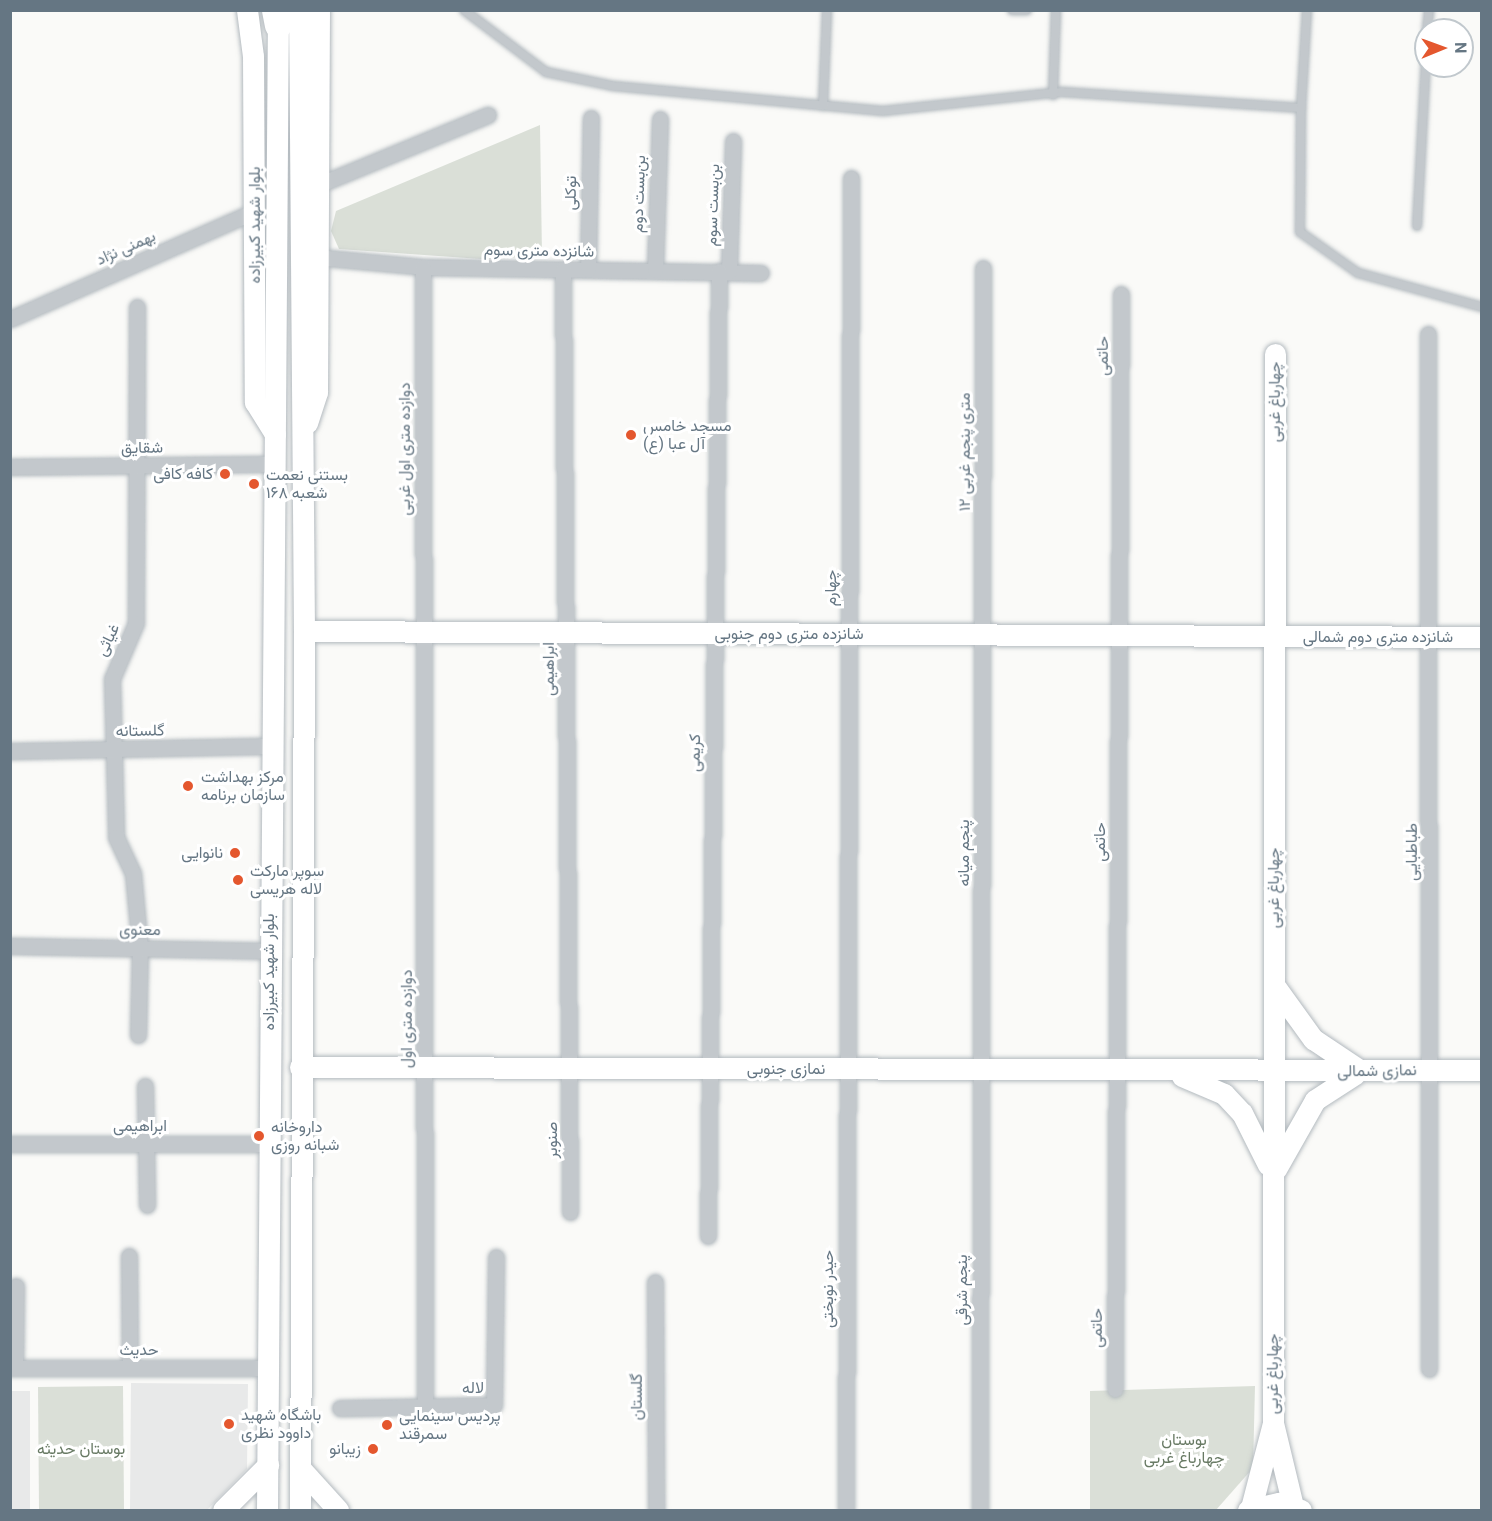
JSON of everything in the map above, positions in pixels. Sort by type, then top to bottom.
[{"type":"street","name":"بلوار شهید کبیرزاده","points":[[247,10],[255,211],[255,402],[275,434]]},
{"type":"street","name":"بلوار شهید کبیرزاده","points":[[302,434],[317,392],[319,10]]},
{"type":"street","name":"بلوار شهید کبیرزاده","points":[[283,14],[300,344],[302,434],[304,631],[300,1067],[300,1510]]},
{"type":"street","name":"بلوار شهید کبیرزاده","points":[[267,1510],[273,464],[283,14]]},
{"type":"street","points":[[318,185],[488,115]]},
{"type":"street","name":"توکلی","points":[[588,269],[591,118]]},
{"type":"street","name":"بن‌بست دوم","points":[[655,270],[660,119]]},
{"type":"street","name":"بن‌بست سوم","points":[[724,271],[733,141]]},
{"type":"street","name":"چهارم","points":[[847,1070],[851,178]]},
{"type":"street","name":"بهمنی نژاد","points":[[10,319],[255,211]]},
{"type":"street","name":"شانزده متری سوم","points":[[316,257],[423,267],[761,273]]},
{"type":"street","name":"دوازده متری اول غربی","points":[[423,267],[424,632]]},
{"type":"street","name":"۱۲ متری پنجم غربی","points":[[982,636],[983,268]]},
{"type":"street","name":"ابراهیمی","points":[[563,269],[569,1068]]},
{"type":"street","name":"کریمی","points":[[708,1236],[715,634],[724,271]]},
{"type":"street","name":"حاتمی","points":[[1115,1389],[1121,294]]},
{"type":"street","name":"غیاثی","points":[[137,307],[136,622],[112,679],[118,749],[116,837],[133,873],[140,948],[138,1035]]},
{"type":"street","name":"طباطبایی","points":[[1428,334],[1429,1369]]},
{"type":"street","name":"چهارباغ غربی","points":[[1273,1423],[1275,354]]},
{"type":"street","name":"شقایق","points":[[10,467],[273,464]]},
{"type":"street","name":"شانزده متری دوم جنوبی","points":[[304,631],[1275,638]]},
{"type":"street","name":"دوازده متری اول","points":[[424,632],[425,1406]]},
{"type":"street","name":"پنجم میانه","points":[[981,1070],[982,636]]},
{"type":"street","name":"شانزده متری دوم شمالی","points":[[1275,638],[1482,637]]},
{"type":"street","name":"گلستانه","points":[[10,752],[270,746]]},
{"type":"street","name":"معنوی","points":[[10,946],[269,951]]},
{"type":"street","points":[[1273,982],[1312,1039],[1364,1071]]},
{"type":"street","name":"نمازی جنوبی","points":[[300,1067],[1273,1072]]},
{"type":"street","name":"صنوبر","points":[[569,1068],[570,1212]]},
{"type":"street","name":"حیدر نوبختی","points":[[846,1509],[847,1070]]},
{"type":"street","name":"پنجم شرقی","points":[[980,1510],[981,1070]]},
{"type":"street","name":"نمازی شمالی","points":[[1273,1072],[1482,1070]]},
{"type":"street","points":[[1273,1177],[1316,1100],[1329,1086],[1364,1071]]},
{"type":"street","points":[[1173,1073],[1230,1100],[1258,1139],[1273,1177]]},
{"type":"street","points":[[145,1086],[147,1205]]},
{"type":"street","name":"ابراهیمی","points":[[10,1144],[270,1144]]},
{"type":"street","points":[[129,1256],[130,1368]]},
{"type":"street","name":"لاله","points":[[340,1407],[494,1406],[496,1257]]},
{"type":"street","name":"گلستان","points":[[655,1282],[656,1510]]},
{"type":"street","points":[[13,1367],[16,1286]]},
{"type":"street","name":"حدیث","points":[[13,1367],[268,1368]]},
{"type":"street","points":[[1273,1423],[1297,1508],[1250,1509],[1273,1423]]},
{"type":"street","points":[[223,1510],[268,1465]]},
{"type":"street","points":[[300,1468],[338,1510]]},
{"type":"lane","points":[[464,10],[546,72],[613,86],[883,111],[1053,95],[1301,108]]},
{"type":"lane","points":[[823,106],[827,10]]},
{"type":"lane","points":[[1012,10],[1027,10]]},
{"type":"lane","points":[[1053,95],[1056,10]]},
{"type":"lane","points":[[1307,10],[1301,108],[1300,232],[1358,273],[1482,307]]},
{"type":"lane","points":[[1417,226],[1425,78]]},
{"type":"shaded area","points":[[131,1383],[248,1384],[247,1469],[207,1510],[130,1510]]},
{"type":"shaded area","points":[[11,1391],[30,1391],[30,1510],[11,1510]]},
{"type":"green space","points":[[540,125],[542,256],[481,259],[339,249],[331,231],[336,211]]},
{"type":"green space","name":"بوستان حدیثه","points":[[123,1386],[124,1510],[39,1510],[38,1387]]},
{"type":"green space","name":"بوستان چهارباغ غربی","points":[[1255,1386],[1253,1468],[1216,1510],[1090,1510],[1090,1391]]},
{"type":"place","name":"مسجد خامس آل عبا (ع)","points":[[631,435]]},
{"type":"place","name":"کافه کافی","points":[[225,474]]},
{"type":"place","name":"بستنی نعمت شعبه ۱۶۸","points":[[254,484]]},
{"type":"place","name":"مرکز بهداشت سازمان برنامه","points":[[188,786]]},
{"type":"place","name":"نانوایی","points":[[235,853]]},
{"type":"place","name":"سوپر مارکت لاله هریسی","points":[[238,880]]},
{"type":"place","name":"داروخانه شبانه روزی","points":[[259,1136]]},
{"type":"place","name":"باشگاه شهید داوود نظری","points":[[229,1424]]},
{"type":"place","name":"پردیس سینمایی سمرقند","points":[[387,1425]]},
{"type":"place","name":"زیبانو","points":[[373,1449]]}]
